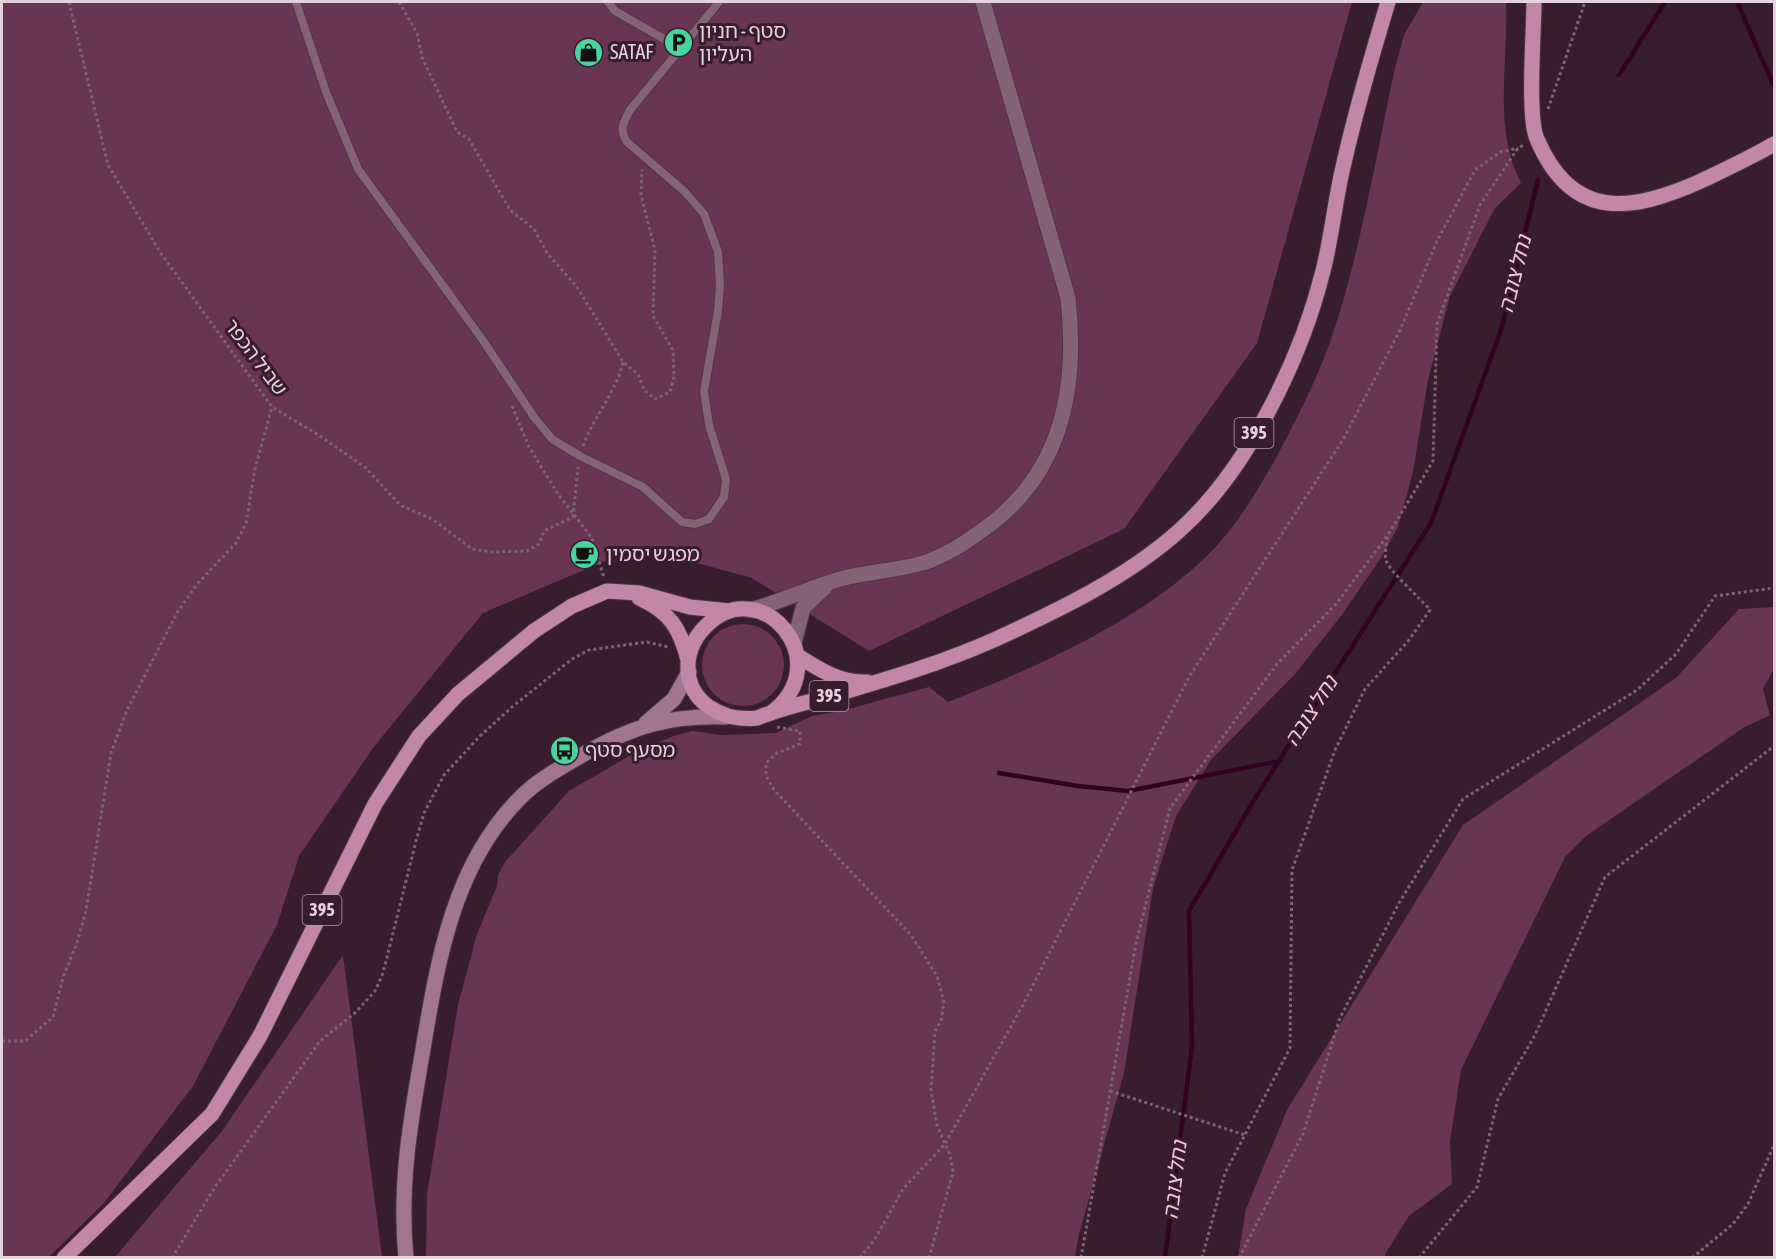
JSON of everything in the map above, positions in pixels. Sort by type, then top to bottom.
[{"type":"main road","name":"395","points":[[625,592],[649,603],[673,621],[682,636],[693,687],[701,700],[712,711],[742,720],[887,678],[995,639],[1084,594],[1162,546],[1215,493],[1239,459],[1284,376],[1313,304],[1328,251],[1343,165],[1388,2]]},
{"type":"main road","points":[[1534,2],[1533,116],[1536,138],[1556,172],[1568,185],[1590,198],[1617,206],[1640,203],[1669,195],[1747,160],[1774,144]]},
{"type":"main road","name":"395","points":[[64,1257],[212,1114],[260,1036],[375,804],[419,736],[458,694],[534,631],[572,606],[607,591],[625,592],[660,597],[690,607],[730,611],[750,610],[776,620],[796,650],[822,671],[847,681],[873,681],[887,678]]},
{"type":"main road","name":"395","points":[[688,668],[691,646],[700,631],[713,618],[730,611]]},
{"type":"main road","name":"395","points":[[764,715],[781,705],[793,688],[798,669],[796,650]]},
{"type":"main road","points":[[641,727],[674,699],[684,686],[688,668]]},
{"type":"main road","points":[[406,1257],[402,1217],[405,1152],[432,994],[461,888],[477,854],[498,823],[521,796],[550,773],[598,746],[641,727],[690,716],[726,717]]},
{"type":"street","points":[[750,610],[844,578],[889,571],[930,560],[960,547],[1016,505],[1041,471],[1055,441],[1063,414],[1071,341],[1068,298],[983,2]]},
{"type":"street","points":[[796,650],[798,622],[810,599],[830,583],[844,578]]},
{"type":"lane","points":[[296,2],[326,92],[358,169],[482,339],[534,417],[552,439],[580,456],[643,487],[682,522],[695,524],[709,519],[724,497],[726,479],[710,425],[704,391],[718,311],[720,285],[717,252],[704,214],[684,191],[638,153],[621,132],[622,123],[719,2]]},
{"type":"lane","points":[[609,2],[615,11],[680,48]]},
{"type":"path","name":"שביל הכפר","points":[[69,2],[108,165],[160,252],[272,407],[317,434],[366,468],[400,505],[432,519],[472,549],[492,552],[527,551],[540,544],[544,531],[573,517]]},
{"type":"path","points":[[399,2],[417,33],[422,57],[457,132],[469,140],[510,210],[534,229],[547,253],[577,287],[623,362],[638,374],[644,390],[655,399],[670,392],[674,377],[673,350],[653,316],[655,250],[641,195],[643,171],[635,161],[638,153]]},
{"type":"path","points":[[1548,110],[1585,2]]},
{"type":"path","points":[[860,1257],[875,1239],[903,1189],[945,1144],[1023,1005],[1189,677],[1344,438],[1401,328],[1437,241],[1475,170],[1500,152],[1518,148],[1536,138]]},
{"type":"path","points":[[1081,1257],[1136,943],[1170,808],[1277,664],[1336,604],[1388,535],[1433,462],[1437,324],[1480,205],[1518,148]]},
{"type":"path","points":[[573,517],[580,456],[589,428],[610,395],[623,362]]},
{"type":"path","points":[[510,404],[529,447],[573,517],[592,538],[607,591]]},
{"type":"path","points":[[2,1041],[25,1041],[53,1017],[64,974],[76,946],[86,911],[111,753],[127,710],[178,610],[198,583],[236,543],[246,523],[255,469],[272,407]]},
{"type":"path","points":[[1202,1257],[1225,1173],[1290,1048],[1293,870],[1296,859],[1335,750],[1365,690],[1409,640],[1430,610],[1413,589],[1398,578],[1386,560],[1388,535]]},
{"type":"path","points":[[1239,1257],[1303,1134],[1340,1018],[1399,903],[1463,799],[1636,690],[1676,654],[1715,596],[1774,588]]},
{"type":"path","points":[[172,1257],[216,1187],[320,1041],[355,1013],[375,992],[383,973],[424,813],[444,775],[480,736],[572,659],[589,650],[648,642],[670,648]]},
{"type":"path","points":[[764,715],[768,726],[800,731],[800,744],[777,753],[766,763],[766,776],[774,790],[911,935],[937,976],[944,1002],[941,1021],[935,1031],[931,1090],[937,1125],[953,1172],[928,1257]]},
{"type":"path","points":[[1419,1257],[1477,1187],[1498,1099],[1535,1035],[1605,877],[1774,746]]},
{"type":"path","points":[[1110,1091],[1245,1135]]},
{"type":"path","points":[[1692,1257],[1733,1224],[1748,1204],[1774,1145]]},
{"type":"shaded area","points":[[2,2],[1352,2],[1257,343],[1124,529],[869,651],[752,578],[638,547],[483,613],[373,748],[299,856],[277,925],[193,1086],[103,1204],[49,1257],[2,1258]]},
{"type":"shaded area","points":[[1423,2],[1506,2],[1504,117],[1512,161],[1521,183],[1495,208],[1450,296],[1428,380],[1413,472],[1398,527],[1381,558],[1341,616],[1295,674],[1211,760],[1176,816],[1153,888],[1124,1073],[1078,1238],[1075,1257],[426,1257],[427,1194],[458,1005],[477,934],[497,886],[498,875],[505,862],[569,791],[629,756],[673,736],[693,731],[720,735],[776,733],[812,716],[841,711],[929,687],[948,702],[1016,674],[1085,641],[1150,602],[1207,556],[1238,520],[1264,480],[1318,373],[1336,324],[1354,262],[1404,35]]},
{"type":"shaded area","points":[[1774,607],[1774,669],[1763,689],[1770,715],[1743,728],[1586,836],[1565,857],[1461,1070],[1450,1141],[1452,1184],[1409,1216],[1385,1257],[1238,1257],[1246,1209],[1287,1110],[1463,825],[1676,678],[1739,609]]},
{"type":"shaded area","points":[[743,624],[759,628],[772,636],[780,649],[784,665],[780,681],[772,694],[759,702],[743,706],[727,702],[714,694],[706,681],[702,665],[706,649],[714,636],[727,628]]},
{"type":"shaded area","points":[[343,955],[382,1257],[115,1257],[222,1131]]},
{"type":"waterway","name":"נחל צובה","points":[[1619,75],[1665,2]]},
{"type":"waterway","points":[[1737,2],[1774,86]]},
{"type":"waterway","name":"נחל צובה","points":[[1165,1258],[1192,1046],[1189,911],[1254,800],[1431,523],[1501,330],[1538,180]]},
{"type":"waterway","points":[[999,773],[1078,786],[1128,791],[1280,761]]},
{"type":"place","name":"סטף - חניון העליון","points":[[678,42]]},
{"type":"place","name":"SATAF","points":[[589,52]]},
{"type":"place","name":"מפגש יסמין","points":[[585,554]]},
{"type":"place","name":"מסעף סטף","points":[[564,750]]}]
